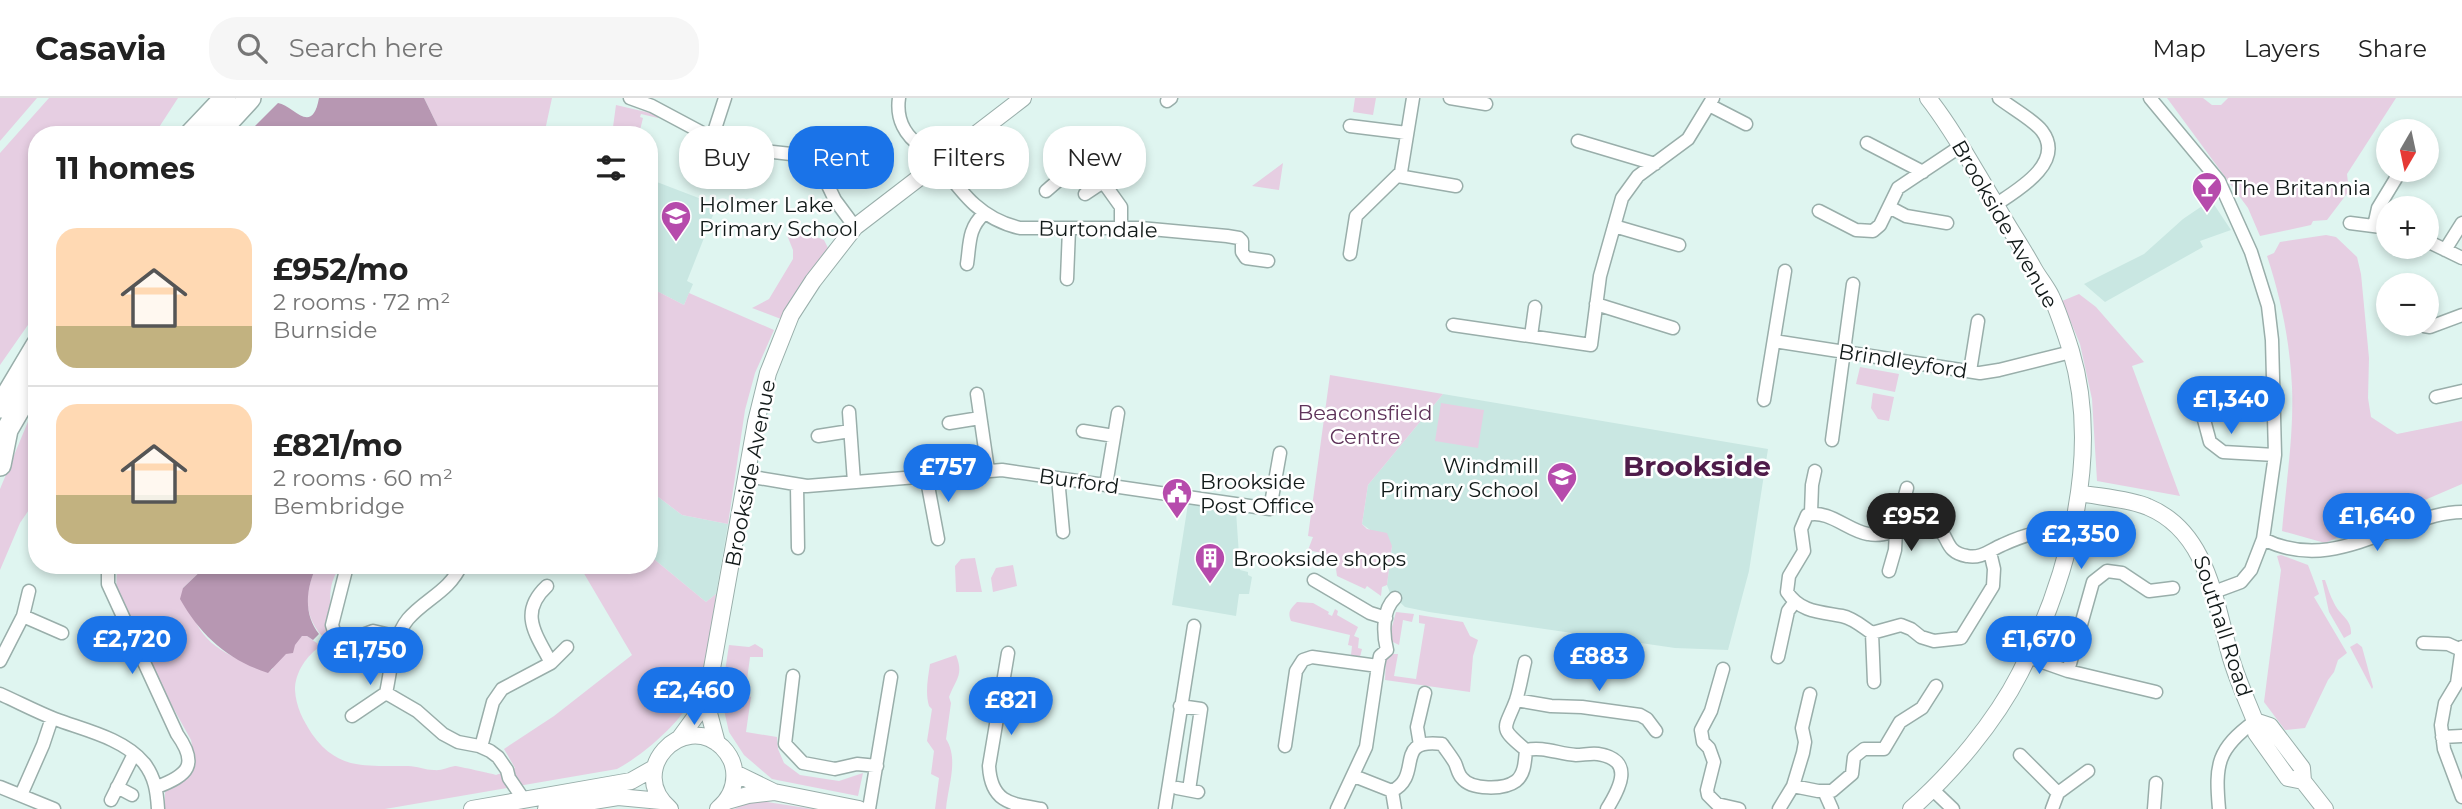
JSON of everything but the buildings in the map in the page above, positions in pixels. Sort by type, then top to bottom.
[{"type":"highway","points":[[199,126],[225,98]]},
{"type":"highway","points":[[224,126],[250,98]]},
{"type":"highway","points":[[0,407],[8,387],[28,358]]},
{"type":"highway","points":[[0,465],[4,435],[28,394]]},
{"type":"street","points":[[630,98],[691,126]]},
{"type":"street","points":[[716,126],[725,98]]},
{"type":"street","points":[[899,98],[898,113],[908,144]]},
{"type":"street","name":"Brookside Avenue","points":[[986,126],[1023,98]]},
{"type":"street","points":[[1350,254],[1356,216],[1401,173],[1413,98]]},
{"type":"street","points":[[1450,98],[1486,104]]},
{"type":"street","name":"Brookside Avenue","points":[[1911,809],[1933,790],[1972,744],[2001,703],[2028,657],[2058,578],[2070,536],[2079,494],[2082,460],[2082,410],[2071,352],[2050,294],[1961,146],[1927,98]]},
{"type":"street","points":[[1995,205],[2039,173],[2047,148],[2042,130],[1998,98]]},
{"type":"street","points":[[2150,98],[2219,181],[2251,252],[2269,317],[2275,455],[2263,539],[2250,570],[2241,583],[2214,592]]},
{"type":"street","points":[[1453,325],[1591,345],[1600,276],[1622,198],[1638,176],[1688,139],[1711,101],[1746,124]]},
{"type":"street","points":[[1350,126],[1407,133]]},
{"type":"street","points":[[1578,141],[1655,164]]},
{"type":"street","points":[[1867,143],[1923,172]]},
{"type":"street","points":[[1819,211],[1856,230],[1872,231],[1880,225],[1898,188],[1961,146]]},
{"type":"street","points":[[774,152],[791,154],[810,162],[822,173],[835,200],[855,227]]},
{"type":"street","points":[[1398,176],[1456,186]]},
{"type":"street","points":[[2350,223],[2374,226],[2378,208],[2394,182]]},
{"type":"street","name":"Brookside Avenue","points":[[735,773],[729,756],[717,743],[706,702],[756,422],[768,373],[786,327],[813,281],[855,227],[908,185]]},
{"type":"street","name":"Burtondale","points":[[960,189],[984,214],[1001,224],[1020,228],[1179,231],[1239,238],[1245,258],[1268,261]]},
{"type":"street","points":[[1085,194],[1092,189]]},
{"type":"street","points":[[1108,189],[1121,207],[1121,228]]},
{"type":"street","points":[[1889,207],[1906,216],[1947,223]]},
{"type":"street","points":[[967,264],[972,228],[984,214]]},
{"type":"street","points":[[2445,250],[2462,223]]},
{"type":"street","points":[[1614,226],[1679,245]]},
{"type":"street","points":[[1067,279],[1069,229]]},
{"type":"street","points":[[2439,247],[2462,258]]},
{"type":"street","points":[[1764,400],[1785,271]]},
{"type":"street","points":[[1832,440],[1853,284]]},
{"type":"street","points":[[1596,304],[1673,328]]},
{"type":"street","points":[[1531,336],[1535,307]]},
{"type":"street","points":[[2439,324],[2462,315]]},
{"type":"street","points":[[1970,371],[1978,321]]},
{"type":"street","name":"Brindleyford","points":[[1774,341],[1980,373],[2071,352]]},
{"type":"street","points":[[2436,397],[2462,391]]},
{"type":"street","points":[[976,394],[988,470]]},
{"type":"street","points":[[2199,401],[2210,442],[2223,452],[2275,455]]},
{"type":"street","points":[[849,412],[854,482]]},
{"type":"street","points":[[1106,485],[1118,413]]},
{"type":"street","points":[[949,423],[980,418]]},
{"type":"street","points":[[1083,431],[1114,436]]},
{"type":"street","points":[[818,436],[850,432]]},
{"type":"street","name":"Burford","points":[[747,477],[797,486],[988,470],[1012,471],[1270,509],[1280,453]]},
{"type":"street","points":[[1811,513],[1815,471]]},
{"type":"street","points":[[926,475],[938,539]]},
{"type":"street","points":[[1058,478],[1063,532]]},
{"type":"street","points":[[797,486],[798,548]]},
{"type":"street","points":[[1889,571],[1907,488]]},
{"type":"street","name":"Southall Road","points":[[2079,494],[2147,506],[2174,522],[2195,545],[2214,592],[2230,654],[2255,721]]},
{"type":"street","points":[[2263,539],[2297,550],[2324,552],[2433,516],[2462,512]]},
{"type":"street","points":[[1811,513],[1847,524],[1856,531],[1869,535],[1888,534],[1900,529],[1922,526],[1935,527],[1942,532],[1954,551],[1976,557],[2000,545],[2044,532],[2070,536]]},
{"type":"street","points":[[1811,513],[1807,515],[1801,529],[1804,551],[1789,576],[1787,592],[1794,603],[1829,616],[1843,616],[1872,633]]},
{"type":"street","points":[[1872,633],[1889,626],[1901,625],[1934,641],[1961,638],[1993,586],[1994,569],[1990,552]]},
{"type":"street","points":[[2068,671],[2093,582],[2107,571],[2122,573],[2149,591],[2173,588]]},
{"type":"street","points":[[108,574],[108,584],[177,734],[187,749],[189,762],[181,777],[157,787]]},
{"type":"street","points":[[345,574],[332,625],[338,644],[373,631],[398,637]]},
{"type":"street","points":[[357,709],[386,692],[398,637],[407,620],[450,585],[456,574]]},
{"type":"street","points":[[1314,580],[1370,613],[1386,618]]},
{"type":"street","points":[[547,586],[537,595],[531,627],[551,663]]},
{"type":"street","points":[[0,661],[23,616],[29,591]]},
{"type":"street","points":[[1338,809],[1368,738],[1378,666],[1381,656],[1387,650],[1387,607],[1395,598]]},
{"type":"street","points":[[1778,657],[1788,611],[1794,603]]},
{"type":"street","points":[[23,616],[62,633]]},
{"type":"street","points":[[1165,809],[1194,626]]},
{"type":"street","points":[[1872,633],[1874,682]]},
{"type":"street","points":[[2423,643],[2448,644],[2461,649],[2457,683],[2445,703],[2441,725],[2444,749],[2462,797]]},
{"type":"street","points":[[481,747],[494,702],[502,689],[551,663],[567,647]]},
{"type":"street","points":[[1008,653],[989,766],[990,779],[996,793],[1010,804],[1041,809]]},
{"type":"street","points":[[1285,746],[1296,671],[1303,660],[1312,657],[1378,666]]},
{"type":"street","points":[[2028,657],[2068,671],[2156,692]]},
{"type":"street","points":[[1525,662],[1516,700],[1506,719],[1506,729],[1512,738],[1527,750]]},
{"type":"street","points":[[1723,669],[1711,710],[1701,730],[1703,742],[1709,748],[1714,761],[1707,790],[1708,795],[1717,803],[1739,809]]},
{"type":"street","points":[[793,676],[785,744],[803,763],[835,769],[857,764],[877,766]]},
{"type":"street","points":[[869,809],[891,677]]},
{"type":"street","points":[[1793,786],[1832,791],[1852,774],[1854,757],[1864,749],[1884,748],[1900,722],[1922,708],[1936,686]]},
{"type":"street","points":[[386,692],[417,711],[443,734],[458,743],[481,747],[498,757],[524,800]]},
{"type":"street","points":[[1420,745],[1417,727],[1424,693]]},
{"type":"street","points":[[0,694],[52,718],[113,741],[134,754],[144,763],[157,787],[158,809]]},
{"type":"street","points":[[1779,809],[1793,786],[1804,746],[1802,728],[1810,694]]},
{"type":"street","points":[[1516,700],[1640,715],[1647,719],[1656,731]]},
{"type":"street","name":"Brookside Avenue","points":[[654,768],[659,755],[679,739],[706,702]]},
{"type":"street","points":[[1180,706],[1201,709],[1188,790]]},
{"type":"street","points":[[21,795],[52,718]]},
{"type":"street","points":[[2219,809],[2217,778],[2222,752],[2236,735],[2255,721],[2270,726],[2302,768],[2303,782],[2325,809]]},
{"type":"street","points":[[2442,737],[2462,736]]},
{"type":"street","points":[[679,739],[705,737],[717,743]]},
{"type":"street","points":[[1392,792],[1402,786],[1408,773],[1410,755],[1417,746],[1427,742],[1442,744],[1462,778],[1470,784],[1482,786],[1503,786],[1516,781],[1524,770],[1527,750]]},
{"type":"street","points":[[1527,750],[1537,747],[1576,755],[1598,754],[1616,761],[1622,771],[1620,788],[1607,809]]},
{"type":"street","points":[[111,800],[134,754]]},
{"type":"street","points":[[2020,755],[2058,793]]},
{"type":"street","points":[[472,809],[631,781],[654,768]]},
{"type":"street","points":[[654,768],[653,779],[666,805]]},
{"type":"street","points":[[2052,809],[2058,793],[2088,771]]},
{"type":"street","points":[[722,805],[732,790],[735,773],[774,792],[859,809]]},
{"type":"street","points":[[1354,776],[1392,792]]},
{"type":"street","points":[[499,804],[509,778]]},
{"type":"street","points":[[2154,809],[2156,783]]},
{"type":"street","points":[[0,787],[54,809]]},
{"type":"street","points":[[117,787],[132,795]]},
{"type":"street","points":[[1933,790],[1953,809]]},
{"type":"street","points":[[1824,791],[1832,809]]},
{"type":"street","points":[[722,805],[748,795],[774,792]]},
{"type":"street","points":[[1392,792],[1395,809]]},
{"type":"street","points":[[546,809],[618,797],[666,805]]},
{"type":"shaded area","points":[[319,98],[424,98],[438,126],[255,126],[278,103],[307,117],[312,116]]},
{"type":"shaded area","name":"Holmer Lake Primary School","points":[[658,182],[717,205],[687,281],[693,284],[684,305],[658,292]]},
{"type":"shaded area","points":[[2211,200],[2231,230],[2200,241],[2203,247],[2105,302],[2084,284],[2144,254],[2183,219]]},
{"type":"shaded area","name":"Windmill Primary School","points":[[1443,394],[1768,449],[1749,571],[1728,650],[1675,648],[1405,607],[1390,593],[1387,585],[1392,546],[1362,524],[1368,485]]},
{"type":"shaded area","points":[[658,497],[682,515],[728,524],[716,594],[706,602],[658,562]]},
{"type":"shaded area","points":[[1188,504],[1236,511],[1240,570],[1248,572],[1252,577],[1249,594],[1239,594],[1236,616],[1172,605]]},
{"type":"shaded area","points":[[198,574],[314,574],[308,609],[319,634],[313,640],[302,636],[293,653],[286,654],[268,673],[228,654],[207,635],[180,599],[183,588]]},
{"type":"green space","points":[[0,98],[37,98],[0,141]]},
{"type":"green space","points":[[49,98],[178,98],[160,126],[28,126],[28,325],[0,365],[0,153]]},
{"type":"green space","points":[[424,98],[552,98],[546,126],[438,126]]},
{"type":"green space","points":[[1355,98],[1376,98],[1373,115],[1353,112]]},
{"type":"green space","points":[[2167,98],[2203,98],[2212,105],[2221,105],[2228,98],[2396,98],[2382,119],[2376,119],[2376,129],[2347,174],[2349,191],[2327,220],[2313,221],[2311,225],[2260,236],[2248,208]]},
{"type":"green space","points":[[616,105],[659,115],[658,118],[641,114],[641,126],[613,126]]},
{"type":"green space","points":[[1283,163],[1279,190],[1252,186]]},
{"type":"green space","points":[[799,230],[824,240],[828,248],[781,319],[752,308],[769,299],[793,259],[793,250],[787,235]]},
{"type":"green space","points":[[2326,235],[2336,237],[2357,257],[2369,358],[2368,398],[2371,417],[2397,434],[2462,421],[2462,484],[2325,543],[2282,531],[2291,441],[2292,387],[2284,321],[2267,256],[2274,253],[2280,242]]},
{"type":"green space","points":[[658,292],[684,305],[689,293],[774,330],[755,373],[745,410],[728,524],[682,515],[658,497]]},
{"type":"green space","points":[[2079,294],[2096,307],[2144,362],[2132,366],[2180,496],[2097,481],[2092,399],[2080,344],[2062,301]]},
{"type":"green space","points":[[1860,367],[1899,374],[1895,392],[1856,384]]},
{"type":"green space","name":"Beaconsfield Centre","points":[[1330,375],[1443,394],[1368,485],[1362,524],[1367,529],[1387,533],[1392,546],[1387,585],[1382,587],[1381,596],[1367,586],[1365,589],[1337,576],[1339,563],[1308,550],[1313,537],[1308,536]]},
{"type":"green space","points":[[1873,393],[1894,397],[1889,421],[1878,419],[1871,408]]},
{"type":"green space","points":[[1441,403],[1484,410],[1478,448],[1435,441]]},
{"type":"green space","points":[[28,422],[28,511],[20,523],[0,570],[0,489]]},
{"type":"green space","points":[[2277,556],[2308,565],[2319,594],[2314,597],[2347,653],[2338,660],[2305,728],[2285,730],[2264,702],[2281,570]]},
{"type":"green space","points":[[975,558],[982,592],[956,592],[955,566],[961,559]]},
{"type":"green space","points":[[658,562],[706,602],[716,594],[704,667],[691,701],[663,735],[617,769],[385,809],[165,809],[165,792],[185,779],[193,768],[191,740],[161,686],[116,592],[117,574],[198,574],[183,588],[198,625],[221,650],[259,669],[272,670],[302,636],[307,636],[321,646],[307,659],[296,683],[300,713],[322,746],[344,761],[355,764],[437,770],[455,766],[496,775],[515,768],[504,749],[554,716],[632,655],[584,574],[658,574]]},
{"type":"green space","points":[[1013,565],[1017,586],[993,592],[991,578],[996,568]]},
{"type":"green space","points":[[336,574],[330,601],[338,639],[328,642],[310,615],[308,596],[312,576]]},
{"type":"green space","points":[[2322,580],[2325,580],[2336,607],[2350,625],[2351,634],[2344,638],[2329,612]]},
{"type":"green space","points":[[1297,602],[1313,603],[1332,616],[1335,609],[1338,611],[1337,615],[1358,627],[1354,636],[1359,638],[1358,648],[1362,649],[1360,657],[1351,655],[1352,646],[1348,645],[1350,635],[1291,621],[1291,608]]},
{"type":"green space","points":[[1396,612],[1414,614],[1412,622],[1403,620],[1399,645],[1391,641],[1390,634]]},
{"type":"green space","points":[[1419,615],[1463,622],[1470,636],[1478,640],[1473,656],[1470,692],[1385,680],[1386,658],[1390,654],[1398,654],[1394,676],[1416,679],[1425,624],[1419,623]]},
{"type":"green space","points":[[2357,643],[2362,647],[2372,689],[2350,647]]},
{"type":"green space","points":[[755,644],[763,649],[763,657],[750,657],[745,695],[751,697],[746,732],[777,737],[778,749],[784,763],[800,775],[839,781],[863,773],[858,796],[772,779],[744,755],[729,732],[721,697],[729,645],[749,647]]},
{"type":"green space","points":[[956,655],[959,672],[949,697],[951,703],[946,739],[952,755],[952,773],[946,809],[935,809],[939,778],[931,774],[934,751],[927,741],[932,709],[927,696],[928,674],[930,664]]},
{"type":"green space","points":[[754,800],[813,809],[734,809]]},
{"type":"place","name":"The Britannia","points":[[2207,214]]},
{"type":"place","name":"Holmer Lake Primary School","points":[[676,243]]},
{"type":"place","name":"Windmill Primary School","points":[[1562,504]]},
{"type":"place","name":"Brookside Post Office","points":[[1177,520]]},
{"type":"place","name":"Brookside shops","points":[[1210,585]]},
{"type":"district","name":"Brookside","points":[[1697,466]]}]
